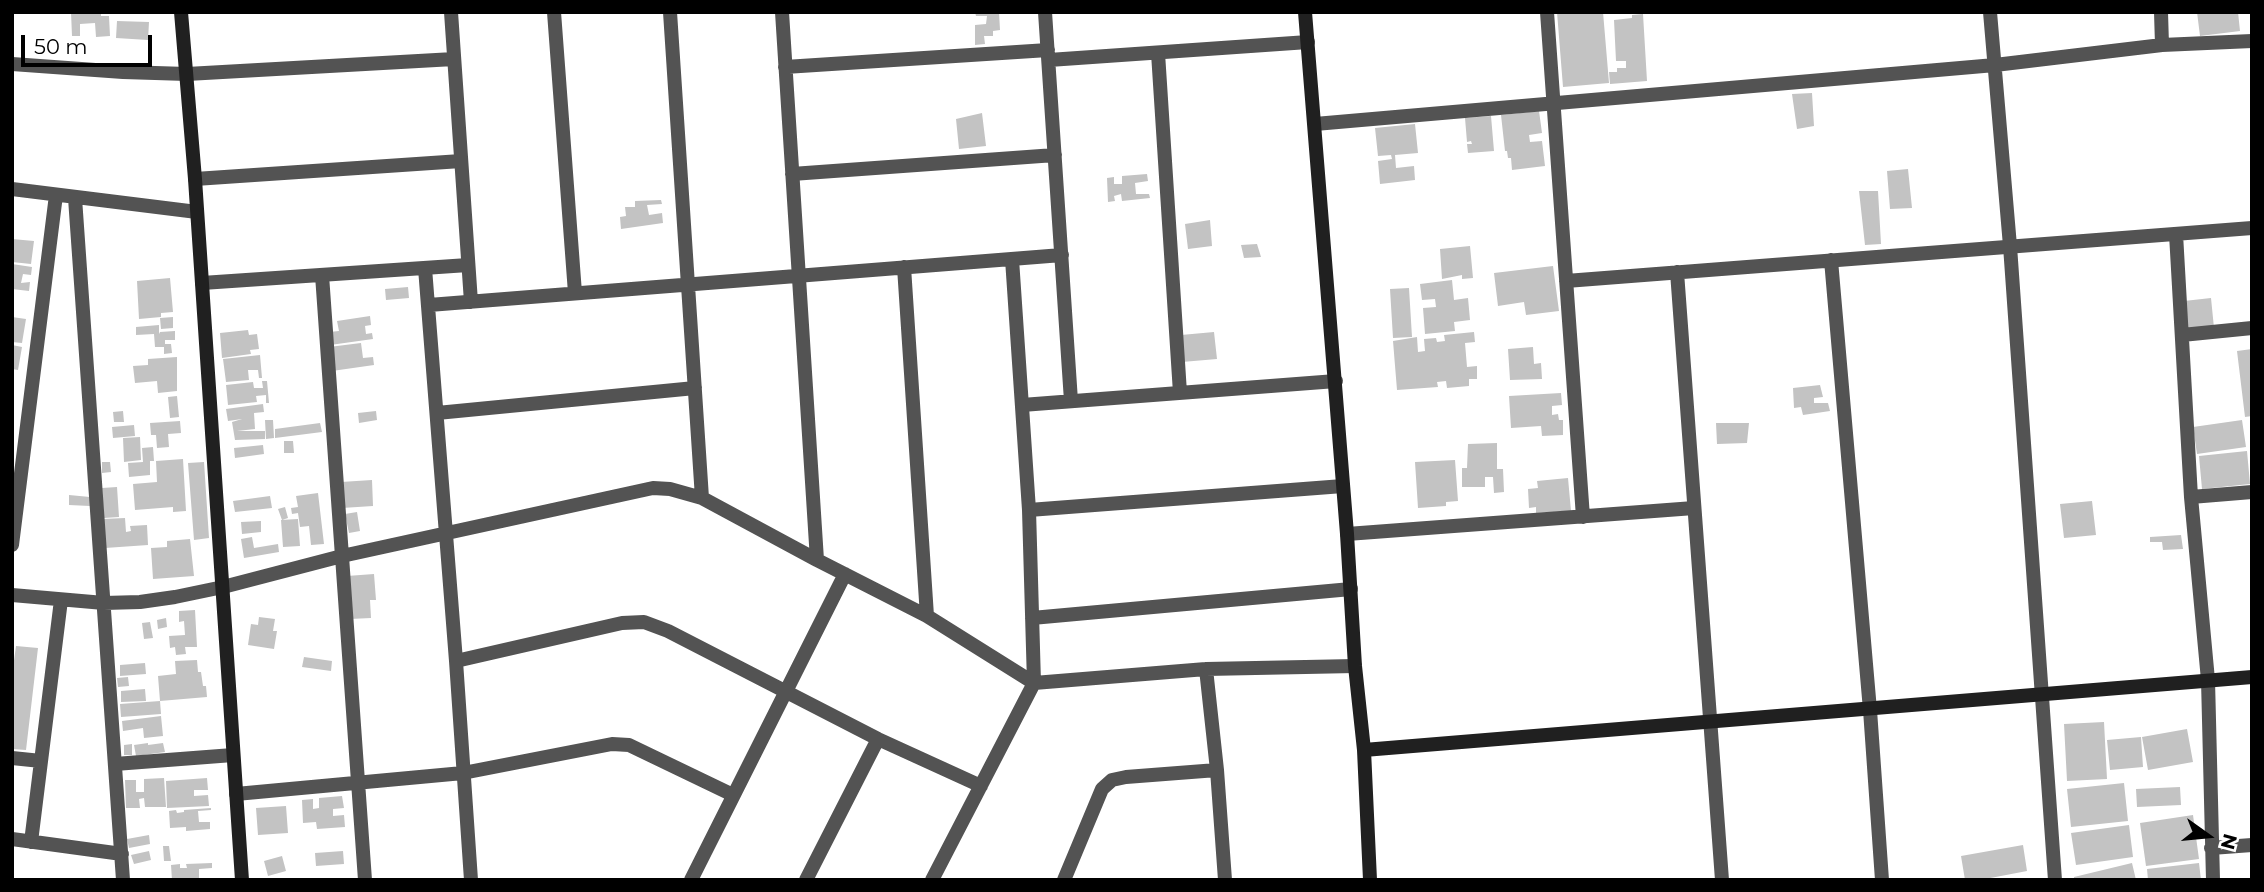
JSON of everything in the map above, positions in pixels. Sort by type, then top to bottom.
[{"type":"street","points":[[181,12],[195,179],[242,880]]},
{"type":"street","points":[[451,12],[471,302]]},
{"type":"street","points":[[554,12],[575,293]]},
{"type":"street","points":[[670,12],[702,498]]},
{"type":"street","points":[[782,12],[817,560]]},
{"type":"street","points":[[1045,12],[1072,401]]},
{"type":"street","points":[[1305,12],[1348,534],[1355,666],[1364,750],[1370,880]]},
{"type":"street","points":[[1547,12],[1583,517]]},
{"type":"street","points":[[1990,12],[2010,246],[2055,880]]},
{"type":"street","points":[[2161,12],[2162,45]]},
{"type":"street","points":[[1315,124],[1995,65],[2162,45],[2252,41]]},
{"type":"street","points":[[785,67],[1158,52],[1308,42]]},
{"type":"street","points":[[1158,52],[1180,393]]},
{"type":"street","points":[[12,64],[187,74],[454,59]]},
{"type":"street","points":[[792,174],[1055,155]]},
{"type":"street","points":[[195,179],[461,160]]},
{"type":"street","points":[[12,189],[197,212]]},
{"type":"street","points":[[12,545],[56,195]]},
{"type":"street","points":[[75,198],[123,880]]},
{"type":"street","points":[[1566,281],[2252,228]]},
{"type":"street","points":[[2176,234],[2192,497],[2208,680],[2213,880]]},
{"type":"street","points":[[429,305],[1062,255]]},
{"type":"street","points":[[932,880],[1034,683],[1029,510],[1012,259]]},
{"type":"street","points":[[1831,260],[1882,880]]},
{"type":"street","points":[[202,283],[468,265]]},
{"type":"street","points":[[904,267],[927,616]]},
{"type":"street","points":[[425,268],[471,880]]},
{"type":"street","points":[[1677,272],[1722,880]]},
{"type":"street","points":[[322,275],[366,880]]},
{"type":"street","points":[[2182,335],[2252,328]]},
{"type":"street","points":[[1022,405],[1336,381]]},
{"type":"street","points":[[437,413],[695,388]]},
{"type":"street","points":[[1029,510],[1343,486]]},
{"type":"street","points":[[12,594],[104,603],[140,602],[223,587],[342,556],[653,488],[670,489],[702,498],[927,616],[1034,683],[1206,669],[1355,666]]},
{"type":"street","points":[[2192,497],[2252,492]]},
{"type":"street","points":[[1348,534],[1693,508]]},
{"type":"street","points":[[691,880],[845,574]]},
{"type":"street","points":[[1032,618],[1351,589]]},
{"type":"street","points":[[31,842],[61,600]]},
{"type":"street","points":[[456,661],[622,623],[644,622],[668,631],[878,739],[981,786]]},
{"type":"street","points":[[1206,669],[1217,770],[1224,880]]},
{"type":"street","points":[[1364,750],[2252,677]]},
{"type":"street","points":[[806,880],[878,739]]},
{"type":"street","points":[[236,794],[463,773],[612,744],[629,745],[733,795]]},
{"type":"street","points":[[115,764],[233,755]]},
{"type":"street","points":[[12,758],[41,761]]},
{"type":"street","points":[[1064,880],[1102,789],[1112,780],[1217,770]]},
{"type":"street","points":[[12,839],[121,854]]},
{"type":"street","points":[[2211,848],[2252,845]]},
{"type":"building","points":[[71,12],[101,12],[101,16],[109,16],[110,36],[96,37],[95,23],[80,24],[80,36],[72,36]]},
{"type":"building","points":[[975,12],[999,12],[1000,30],[993,31],[993,36],[984,36],[985,44],[975,45],[975,25],[986,24],[987,16],[976,16]]},
{"type":"building","points":[[1557,12],[1603,12],[1609,83],[1563,87]]},
{"type":"building","points":[[2197,12],[2238,12],[2240,31],[2200,36]]},
{"type":"building","points":[[1643,14],[1647,81],[1610,84],[1609,72],[1626,68],[1626,61],[1616,61],[1614,20]]},
{"type":"building","points":[[117,21],[149,22],[148,40],[116,38]]},
{"type":"building","points":[[1812,93],[1814,126],[1797,129],[1792,94]]},
{"type":"building","points":[[1539,111],[1542,133],[1529,135],[1530,142],[1542,141],[1545,166],[1512,170],[1511,158],[1508,158],[1505,151],[1501,115]]},
{"type":"building","points":[[982,113],[986,146],[959,149],[956,119]]},
{"type":"building","points":[[1491,116],[1494,151],[1468,153],[1467,144],[1472,144],[1471,141],[1467,142],[1465,118]]},
{"type":"building","points":[[1415,124],[1418,153],[1395,155],[1396,168],[1414,166],[1415,180],[1380,184],[1378,161],[1392,159],[1391,155],[1378,156],[1375,128]]},
{"type":"building","points":[[1908,169],[1912,208],[1890,209],[1887,171]]},
{"type":"building","points":[[1147,174],[1148,181],[1135,183],[1136,194],[1149,194],[1150,198],[1122,201],[1121,194],[1114,196],[1115,201],[1108,202],[1107,178],[1114,177],[1114,184],[1122,184],[1122,176]]},
{"type":"building","points":[[1859,191],[1878,191],[1881,244],[1865,245]]},
{"type":"building","points":[[661,200],[662,204],[647,205],[649,215],[662,213],[663,223],[621,229],[620,217],[626,216],[625,207],[635,207],[635,201]]},
{"type":"building","points":[[1210,220],[1212,246],[1188,249],[1185,224]]},
{"type":"building","points":[[12,239],[34,241],[31,264],[12,262]]},
{"type":"building","points":[[1257,244],[1261,257],[1244,258],[1241,245]]},
{"type":"building","points":[[1470,246],[1473,278],[1462,279],[1462,275],[1442,279],[1440,249]]},
{"type":"building","points":[[12,264],[32,267],[31,275],[23,274],[21,283],[30,282],[29,291],[12,289]]},
{"type":"building","points":[[1553,266],[1559,311],[1526,315],[1524,302],[1498,306],[1494,273]]},
{"type":"building","points":[[170,278],[173,312],[161,313],[161,317],[139,319],[137,281]]},
{"type":"building","points":[[1452,280],[1454,300],[1468,298],[1470,320],[1454,322],[1455,331],[1425,334],[1423,308],[1436,307],[1435,299],[1422,300],[1420,284]]},
{"type":"building","points":[[408,287],[409,298],[386,300],[385,289]]},
{"type":"building","points":[[1409,288],[1412,337],[1393,338],[1390,289]]},
{"type":"building","points":[[2211,298],[2214,328],[2188,331],[2184,301]]},
{"type":"building","points":[[370,316],[371,325],[365,326],[366,334],[372,333],[373,339],[330,345],[329,332],[339,331],[337,321]]},
{"type":"building","points":[[12,317],[26,319],[22,343],[12,342]]},
{"type":"building","points":[[173,317],[173,328],[161,329],[160,318]]},
{"type":"building","points":[[159,325],[159,334],[175,331],[175,340],[165,340],[165,344],[171,344],[172,353],[164,354],[164,347],[155,347],[154,334],[136,335],[136,327]]},
{"type":"building","points":[[248,330],[249,335],[257,334],[259,349],[250,350],[251,354],[222,358],[220,333]]},
{"type":"building","points":[[1214,332],[1217,359],[1182,362],[1181,335]]},
{"type":"building","points":[[1474,332],[1475,342],[1465,343],[1467,367],[1477,366],[1477,379],[1469,379],[1469,386],[1447,388],[1446,381],[1437,382],[1438,387],[1397,390],[1393,341],[1417,337],[1418,352],[1425,351],[1424,339],[1436,338],[1437,342],[1445,341],[1444,335]]},
{"type":"building","points":[[361,343],[363,358],[373,357],[374,365],[332,371],[329,347]]},
{"type":"building","points":[[12,345],[22,347],[18,370],[12,369]]},
{"type":"building","points":[[1533,347],[1534,364],[1541,363],[1542,379],[1510,380],[1508,349]]},
{"type":"building","points":[[2252,349],[2252,416],[2245,417],[2237,351]]},
{"type":"building","points":[[260,355],[262,378],[259,378],[258,370],[248,370],[249,380],[226,382],[223,359]]},
{"type":"building","points":[[177,357],[177,391],[158,393],[157,381],[135,383],[133,366],[148,365],[148,359]]},
{"type":"building","points":[[262,381],[267,381],[269,403],[266,403],[266,395],[256,396],[257,402],[228,405],[226,385],[253,382],[254,388],[263,388]]},
{"type":"building","points":[[1820,385],[1823,397],[1814,398],[1814,403],[1828,403],[1830,411],[1803,415],[1801,407],[1794,408],[1793,388]]},
{"type":"building","points":[[1561,393],[1562,405],[1552,406],[1552,415],[1558,414],[1559,420],[1563,420],[1563,435],[1542,436],[1541,426],[1511,428],[1509,396]]},
{"type":"building","points":[[177,396],[179,417],[170,418],[168,397]]},
{"type":"building","points":[[263,404],[264,412],[254,413],[255,429],[237,431],[265,431],[265,439],[235,440],[232,422],[242,419],[228,421],[226,409]]},
{"type":"building","points":[[123,411],[124,422],[114,422],[113,412]]},
{"type":"building","points":[[376,411],[377,420],[359,423],[358,413]]},
{"type":"building","points":[[265,420],[273,420],[274,438],[266,439]]},
{"type":"building","points":[[2242,420],[2246,447],[2197,454],[2193,427]]},
{"type":"building","points":[[180,421],[181,433],[168,434],[169,447],[157,448],[156,435],[151,435],[150,423]]},
{"type":"building","points":[[320,423],[322,432],[275,438],[275,429]]},
{"type":"building","points":[[1716,423],[1749,423],[1747,443],[1717,444]]},
{"type":"building","points":[[134,425],[135,436],[113,438],[112,427]]},
{"type":"building","points":[[140,437],[141,460],[124,462],[123,438]]},
{"type":"building","points":[[284,441],[293,441],[294,453],[284,453]]},
{"type":"building","points":[[1497,443],[1497,469],[1503,469],[1504,492],[1494,493],[1493,477],[1485,477],[1485,487],[1462,487],[1462,468],[1467,468],[1468,444]]},
{"type":"building","points":[[263,445],[264,454],[235,458],[234,448]]},
{"type":"building","points":[[153,447],[154,461],[150,461],[150,475],[129,477],[128,463],[143,462],[142,448]]},
{"type":"building","points":[[2247,451],[2250,484],[2202,489],[2199,456]]},
{"type":"building","points":[[183,459],[186,511],[173,512],[173,507],[135,510],[133,484],[157,482],[156,461]]},
{"type":"building","points":[[1455,460],[1458,501],[1446,502],[1446,506],[1418,508],[1415,462]]},
{"type":"building","points":[[102,462],[110,462],[111,472],[102,473]]},
{"type":"building","points":[[204,462],[209,538],[194,540],[188,463]]},
{"type":"building","points":[[1568,478],[1571,511],[1536,513],[1536,507],[1529,508],[1528,489],[1538,488],[1537,481]]},
{"type":"building","points":[[372,480],[373,506],[342,508],[341,482]]},
{"type":"building","points":[[117,487],[119,517],[104,518],[102,488]]},
{"type":"building","points":[[318,493],[324,544],[311,545],[309,526],[300,527],[298,513],[292,514],[291,508],[298,507],[296,496]]},
{"type":"building","points":[[69,495],[90,497],[90,506],[69,505]]},
{"type":"building","points":[[270,496],[272,508],[235,512],[233,501]]},
{"type":"building","points":[[2092,501],[2096,535],[2064,538],[2060,504]]},
{"type":"building","points":[[285,507],[288,518],[282,520],[278,509]]},
{"type":"building","points":[[357,512],[360,531],[349,533],[345,514]]},
{"type":"building","points":[[125,518],[126,532],[131,531],[130,526],[147,525],[148,545],[105,548],[103,519]]},
{"type":"building","points":[[298,519],[300,546],[283,547],[281,520]]},
{"type":"building","points":[[261,521],[261,532],[242,534],[241,522]]},
{"type":"building","points":[[2181,535],[2183,549],[2163,550],[2162,542],[2150,542],[2150,537]]},
{"type":"building","points":[[252,537],[254,548],[278,544],[279,552],[244,558],[241,539]]},
{"type":"building","points":[[190,539],[194,576],[153,579],[151,548],[167,547],[167,541]]},
{"type":"building","points":[[374,574],[376,600],[370,600],[371,618],[350,619],[347,576]]},
{"type":"building","points":[[195,610],[197,647],[185,647],[186,654],[176,655],[175,647],[170,648],[169,636],[185,635],[184,621],[179,622],[179,611]]},
{"type":"building","points":[[259,617],[275,619],[273,631],[277,631],[274,649],[248,645],[251,624],[258,625]]},
{"type":"building","points":[[166,618],[167,627],[158,629],[157,620]]},
{"type":"building","points":[[150,622],[153,638],[144,639],[142,623]]},
{"type":"building","points":[[16,646],[38,648],[26,750],[12,749],[12,675]]},
{"type":"building","points":[[304,657],[332,661],[331,671],[302,667]]},
{"type":"building","points":[[197,660],[198,672],[201,672],[207,697],[160,701],[158,676],[176,674],[175,661]]},
{"type":"building","points":[[145,663],[146,674],[120,676],[120,665]]},
{"type":"building","points":[[128,677],[129,686],[118,687],[117,678]]},
{"type":"building","points":[[145,689],[146,701],[121,702],[121,691]]},
{"type":"building","points":[[160,701],[161,714],[121,717],[120,704]]},
{"type":"building","points":[[161,716],[163,736],[144,738],[143,728],[123,731],[122,721]]},
{"type":"building","points":[[2104,722],[2107,779],[2067,781],[2064,724]]},
{"type":"building","points":[[2187,729],[2193,762],[2148,770],[2142,737]]},
{"type":"building","points":[[2141,737],[2143,767],[2110,770],[2107,740]]},
{"type":"building","points":[[163,743],[165,752],[136,756],[134,745]]},
{"type":"building","points":[[132,744],[132,755],[124,755],[124,745]]},
{"type":"building","points":[[164,778],[166,807],[145,807],[144,798],[139,799],[140,808],[126,808],[125,780],[136,780],[136,792],[144,792],[144,779]]},
{"type":"building","points":[[207,778],[208,790],[194,790],[194,796],[208,795],[209,806],[167,808],[166,781]]},
{"type":"building","points":[[2124,783],[2128,821],[2071,827],[2067,789]]},
{"type":"building","points":[[2180,787],[2181,805],[2137,807],[2136,789]]},
{"type":"building","points":[[342,796],[344,808],[333,809],[333,816],[344,815],[345,827],[317,829],[316,822],[303,823],[302,800],[313,799],[313,809],[319,808],[319,798]]},
{"type":"building","points":[[286,806],[288,833],[258,835],[256,808]]},
{"type":"building","points":[[211,808],[198,811],[199,822],[210,822],[210,829],[186,831],[186,827],[170,828],[169,811],[176,810],[177,813]]},
{"type":"building","points":[[2193,815],[2199,859],[2146,866],[2140,823]]},
{"type":"building","points":[[2129,825],[2133,857],[2076,865],[2071,833]]},
{"type":"building","points":[[149,835],[150,844],[129,848],[127,839]]},
{"type":"building","points":[[2023,845],[2027,871],[1980,880],[1965,880],[1961,856]]},
{"type":"building","points":[[163,846],[169,846],[171,861],[164,861]]},
{"type":"building","points":[[149,851],[151,860],[134,864],[131,855]]},
{"type":"building","points":[[343,851],[344,864],[316,866],[315,853]]},
{"type":"building","points":[[282,856],[286,871],[268,876],[264,861]]},
{"type":"building","points":[[212,863],[212,868],[199,869],[199,880],[172,880],[171,865],[180,864],[180,868],[187,868],[186,864]]},
{"type":"building","points":[[2132,863],[2136,880],[2074,880],[2074,877]]},
{"type":"building","points":[[2199,863],[2201,880],[2148,880],[2147,869]]}]
